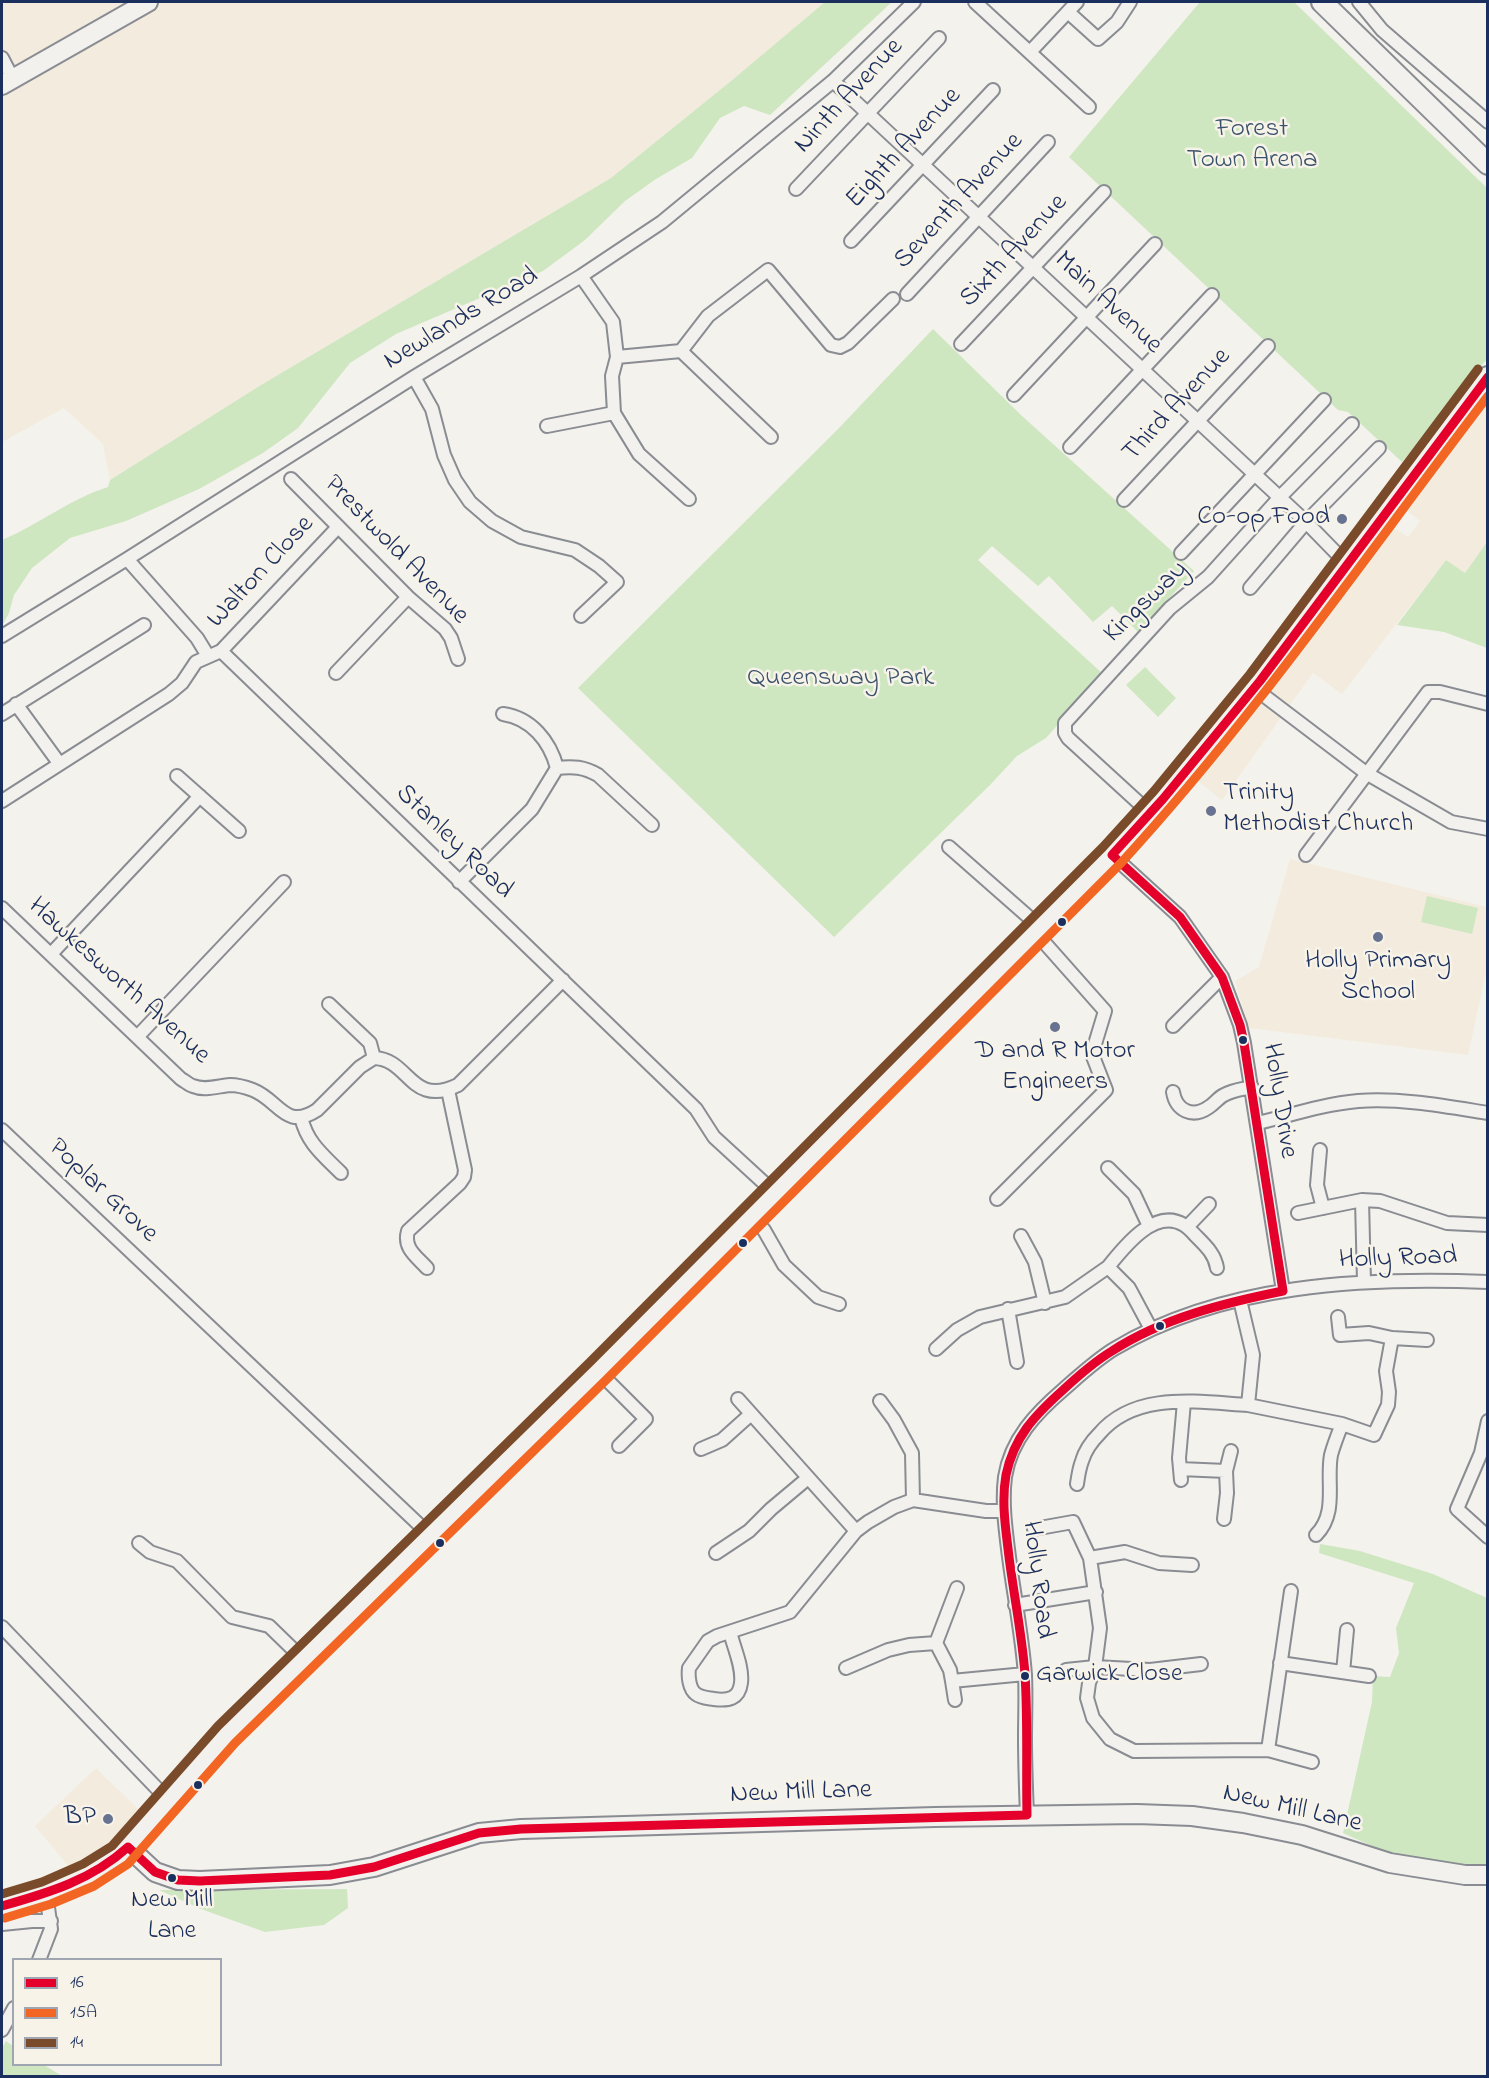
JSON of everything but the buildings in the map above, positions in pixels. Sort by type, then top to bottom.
[{"type":"main road","points":[[7,82],[148,2]]},
{"type":"main road","points":[[1322,2],[1488,164]]},
{"type":"main road","points":[[2,1906],[46,1893],[89,1875],[120,1855],[226,1735],[598,1371],[1112,855],[1151,814],[1254,688],[1488,376]]},
{"type":"main road","name":"New Mill Lane","points":[[128,1847],[155,1872],[178,1880],[200,1881],[330,1875],[374,1866],[479,1833],[521,1829],[1137,1814],[1192,1816],[1243,1823],[1302,1835],[1390,1863],[1465,1875],[1488,1875]]},
{"type":"street","name":"Newlands Road","points":[[2,636],[414,377],[581,276],[662,222],[833,81],[914,2]]},
{"type":"street","points":[[975,2],[1089,107]]},
{"type":"street","points":[[1030,52],[1077,2]]},
{"type":"street","points":[[1068,12],[1098,39],[1117,22],[1130,2]]},
{"type":"street","points":[[1359,2],[1382,30],[1488,122]]},
{"type":"street","name":"Ninth Avenue","points":[[796,189],[939,38]]},
{"type":"street","points":[[2,58],[7,82]]},
{"type":"street","name":"Main Avenue","points":[[833,81],[1280,497],[1347,564]]},
{"type":"street","name":"Eighth Avenue","points":[[851,241],[993,90]]},
{"type":"street","name":"Seventh Avenue","points":[[907,294],[1048,142]]},
{"type":"street","name":"Sixth Avenue","points":[[961,344],[1104,192]]},
{"type":"street","points":[[1014,395],[1155,244]]},
{"type":"street","points":[[617,357],[681,351],[708,316],[768,270],[831,345],[840,346],[848,343],[893,299]]},
{"type":"street","points":[[581,276],[613,322],[617,357],[612,376],[614,413],[639,454],[689,499]]},
{"type":"street","points":[[1070,447],[1212,295]]},
{"type":"street","name":"Third Avenue","points":[[1124,500],[1268,346]]},
{"type":"street","points":[[681,351],[771,437]]},
{"type":"street","points":[[414,377],[432,409],[444,455],[455,480],[471,502],[492,522],[521,537],[575,550],[599,566],[617,582],[581,616]]},
{"type":"street","points":[[1181,553],[1324,400]]},
{"type":"street","points":[[547,426],[614,413]]},
{"type":"street","name":"Kingsway","points":[[1151,814],[1068,738],[1064,728],[1065,723],[1170,608],[1208,577],[1280,497],[1352,424]]},
{"type":"street","points":[[1250,588],[1306,522],[1379,448]]},
{"type":"street","name":"Prestwold Avenue","points":[[291,479],[408,597],[444,629],[451,638],[458,659]]},
{"type":"street","name":"Walton Close","points":[[221,651],[338,527]]},
{"type":"street","points":[[127,559],[197,638],[208,656]]},
{"type":"street","points":[[336,673],[408,597]]},
{"type":"street","points":[[2,714],[144,625]]},
{"type":"street","points":[[2,801],[169,694],[182,683],[196,662],[221,651]]},
{"type":"street","name":"Stanley Road","points":[[221,651],[696,1109],[714,1137],[776,1193]]},
{"type":"street","points":[[1254,688],[1366,774],[1451,822],[1488,829]]},
{"type":"street","points":[[1306,855],[1428,692],[1440,692],[1488,704]]},
{"type":"street","points":[[16,704],[59,763]]},
{"type":"street","points":[[459,882],[532,809],[557,768],[554,754],[530,724],[516,716],[503,714]]},
{"type":"street","points":[[557,768],[574,766],[588,769],[652,825]]},
{"type":"street","points":[[177,776],[239,831]]},
{"type":"street","points":[[51,954],[200,796]]},
{"type":"street","points":[[949,847],[1037,929],[1105,1011],[1092,1054],[1106,1090],[997,1199]]},
{"type":"street","name":"Holly Drive","points":[[1112,855],[1180,917],[1222,977],[1240,1025],[1258,1123],[1283,1291]]},
{"type":"street","points":[[138,1036],[284,882]]},
{"type":"street","name":"Hawkesworth Avenue","points":[[2,908],[193,1087],[232,1085],[243,1087],[256,1091],[284,1114],[301,1117]]},
{"type":"street","points":[[1173,1026],[1222,977]]},
{"type":"street","points":[[341,1173],[311,1143],[304,1132],[301,1117],[317,1110],[360,1067],[374,1058],[390,1061],[423,1089],[437,1092],[448,1090],[466,1079],[563,980]]},
{"type":"street","points":[[329,1004],[370,1043],[374,1058]]},
{"type":"street","points":[[1173,1092],[1174,1101],[1182,1109],[1199,1112],[1208,1108],[1228,1092],[1252,1087]]},
{"type":"street","points":[[427,1268],[408,1247],[405,1239],[408,1231],[460,1183],[465,1170],[448,1090]]},
{"type":"street","points":[[1258,1123],[1340,1103],[1358,1101],[1421,1102],[1488,1113]]},
{"type":"street","name":"Poplar Grove","points":[[2,1130],[430,1535]]},
{"type":"street","points":[[1320,1150],[1317,1185],[1323,1208]]},
{"type":"street","points":[[1108,1168],[1134,1194],[1149,1226]]},
{"type":"street","points":[[1362,1200],[1364,1282]]},
{"type":"street","points":[[1299,1213],[1362,1200],[1380,1201],[1447,1223],[1488,1226]]},
{"type":"street","points":[[1187,1227],[1209,1204]]},
{"type":"street","points":[[751,1218],[764,1230],[778,1257],[797,1278],[818,1297],[839,1304]]},
{"type":"street","points":[[936,1349],[957,1330],[980,1317],[1065,1297],[1108,1267],[1134,1237],[1149,1226],[1168,1220],[1182,1223],[1187,1227],[1209,1249],[1217,1268]]},
{"type":"street","points":[[1021,1236],[1035,1262],[1045,1303]]},
{"type":"street","points":[[1108,1267],[1129,1288],[1151,1329]]},
{"type":"street","name":"Holly Road","points":[[1027,1815],[1024,1674],[1003,1511],[1005,1476],[1014,1448],[1028,1423],[1089,1367],[1113,1350],[1151,1329],[1195,1312],[1283,1291],[1364,1282],[1440,1280],[1488,1282]]},
{"type":"street","points":[[1240,1300],[1253,1355],[1248,1405]]},
{"type":"street","points":[[1008,1309],[1017,1362]]},
{"type":"street","points":[[1338,1317],[1340,1335],[1369,1333],[1392,1338],[1427,1340]]},
{"type":"street","points":[[1077,1484],[1082,1461],[1089,1444],[1107,1424],[1127,1411],[1157,1404],[1184,1402],[1248,1405],[1342,1424],[1374,1435],[1388,1405],[1386,1371],[1392,1338]]},
{"type":"street","points":[[598,1371],[646,1419],[619,1446]]},
{"type":"street","points":[[738,1399],[856,1531]]},
{"type":"street","points":[[880,1401],[894,1420],[912,1453],[913,1500]]},
{"type":"street","points":[[1184,1402],[1181,1474],[1226,1471]]},
{"type":"street","points":[[701,1449],[722,1440],[751,1414]]},
{"type":"street","points":[[1488,1421],[1481,1453],[1457,1509],[1488,1537]]},
{"type":"street","points":[[1316,1535],[1323,1528],[1331,1500],[1329,1475],[1331,1455],[1342,1424]]},
{"type":"street","points":[[1224,1519],[1227,1492],[1226,1471],[1231,1451]]},
{"type":"street","points":[[716,1553],[749,1531],[808,1478]]},
{"type":"street","points":[[730,1632],[742,1673],[737,1696],[727,1701],[705,1698],[696,1694],[690,1683],[689,1668],[708,1641],[730,1632],[790,1612],[856,1531],[868,1522],[894,1507],[913,1500],[986,1511],[1003,1511]]},
{"type":"street","points":[[1034,1529],[1073,1522],[1090,1558],[1100,1628],[1095,1667],[1089,1683],[1087,1698],[1093,1719],[1110,1739],[1134,1751],[1268,1750],[1312,1762]]},
{"type":"street","points":[[139,1543],[150,1552],[177,1562],[232,1617],[240,1621],[269,1626],[304,1660]]},
{"type":"street","points":[[1090,1558],[1125,1551],[1159,1563],[1192,1565]]},
{"type":"street","points":[[955,1700],[950,1670],[936,1643],[957,1588]]},
{"type":"street","points":[[1268,1750],[1291,1591]]},
{"type":"street","points":[[1015,1605],[1096,1592]]},
{"type":"street","points":[[2,1627],[169,1801]]},
{"type":"street","points":[[1343,1672],[1347,1630]]},
{"type":"street","points":[[846,1668],[888,1650],[909,1645],[936,1643]]},
{"type":"street","points":[[1280,1663],[1369,1676]]},
{"type":"street","points":[[1066,1670],[1095,1667],[1150,1670],[1201,1664]]},
{"type":"street","points":[[952,1680],[1024,1674]]},
{"type":"street","points":[[39,1958],[49,1937],[51,1922],[46,1893]]},
{"type":"street","points":[[2,1924],[51,1922]]},
{"type":"street","points":[[2,2030],[12,2012]]},
{"type":"shaded area","points":[[2,2],[825,2],[611,178],[261,385],[110,480],[103,444],[64,408],[2,442]]},
{"type":"shaded area","points":[[1487,395],[1487,542],[1465,573],[1446,560],[1342,694],[1313,673],[1222,800],[1190,775],[1387,524],[1408,537],[1420,521],[1401,506]]},
{"type":"shaded area","name":"Holly Primary School","points":[[1290,859],[1487,907],[1487,967],[1468,1055],[1249,1028],[1235,981],[1259,967]]},
{"type":"shaded area","points":[[96,1768],[142,1813],[111,1845],[93,1858],[71,1869],[35,1826]]},
{"type":"green space","points":[[825,2],[892,2],[770,115],[744,106],[720,118],[692,158],[625,201],[585,240],[543,271],[396,334],[350,363],[298,428],[263,453],[199,489],[126,521],[70,538],[32,568],[14,595],[9,613],[2,626],[2,540],[80,498],[108,487],[110,480],[261,385],[611,178]]},
{"type":"green space","name":"Forest Town Arena","points":[[1200,2],[1294,2],[1487,188],[1487,359],[1402,462],[1348,412],[1338,410],[1069,157]]},
{"type":"green space","name":"Queensway Park","points":[[933,329],[1022,416],[1194,571],[1138,632],[1112,606],[1093,622],[1049,576],[1038,586],[992,546],[978,560],[1103,674],[1046,738],[1017,756],[834,937],[578,688],[838,429]]},
{"type":"green space","points":[[1487,542],[1487,648],[1444,632],[1397,625],[1446,560],[1465,573]]},
{"type":"green space","points":[[1145,667],[1176,698],[1158,717],[1126,685]]},
{"type":"green space","points":[[1427,896],[1478,908],[1472,934],[1421,922]]},
{"type":"green space","points":[[1320,1544],[1360,1551],[1433,1574],[1487,1598],[1487,1865],[1453,1864],[1392,1855],[1343,1833],[1372,1702],[1373,1676],[1390,1677],[1399,1653],[1396,1628],[1414,1583],[1319,1553]]},
{"type":"green space","points":[[347,1889],[348,1908],[324,1925],[265,1932],[201,1909],[159,1890]]},
{"type":"green space","points":[[6,2041],[12,2045],[12,2066],[46,2066],[62,2076],[2,2076],[2,2048]]},
{"type":"transit line","name":"14","points":[[2,1894],[42,1882],[83,1864],[112,1846],[218,1726],[590,1362],[1103,847],[1154,791],[1250,674],[1478,369]]},
{"type":"transit line","name":"16","points":[[1112,855],[1163,799],[1260,681],[1488,377]]},
{"type":"transit line","name":"15A","points":[[5,1918],[51,1904],[94,1886],[128,1864],[235,1743],[606,1380],[1121,863],[1218,751],[1264,693],[1488,396]]},
{"type":"transit line","name":"16","points":[[1112,855],[1180,917],[1222,977],[1240,1025],[1244,1043],[1283,1291]]},
{"type":"transit line","name":"16","points":[[1027,1815],[1025,1674],[1004,1506],[1006,1475],[1014,1449],[1034,1418],[1074,1380],[1105,1355],[1132,1339],[1194,1313],[1283,1291]]},
{"type":"transit line","name":"16","points":[[128,1847],[155,1872],[178,1880],[200,1881],[330,1875],[374,1867],[479,1833],[521,1829],[1027,1815]]},
{"type":"transit line","name":"16","points":[[2,1906],[53,1890],[84,1877],[128,1847]]},
{"type":"place","name":"Co-op Food","points":[[1342,519]]},
{"type":"place","name":"Trinity Methodist Church","points":[[1211,811]]},
{"type":"place","name":"Holly Primary School","points":[[1378,937]]},
{"type":"place","name":"D and R Motor Engineers","points":[[1055,1027]]},
{"type":"place","name":"Garwick Close","points":[[1025,1676]]},
{"type":"place","name":"BP","points":[[108,1819]]},
{"type":"place","name":"New Mill Lane","points":[[172,1878]]}]
